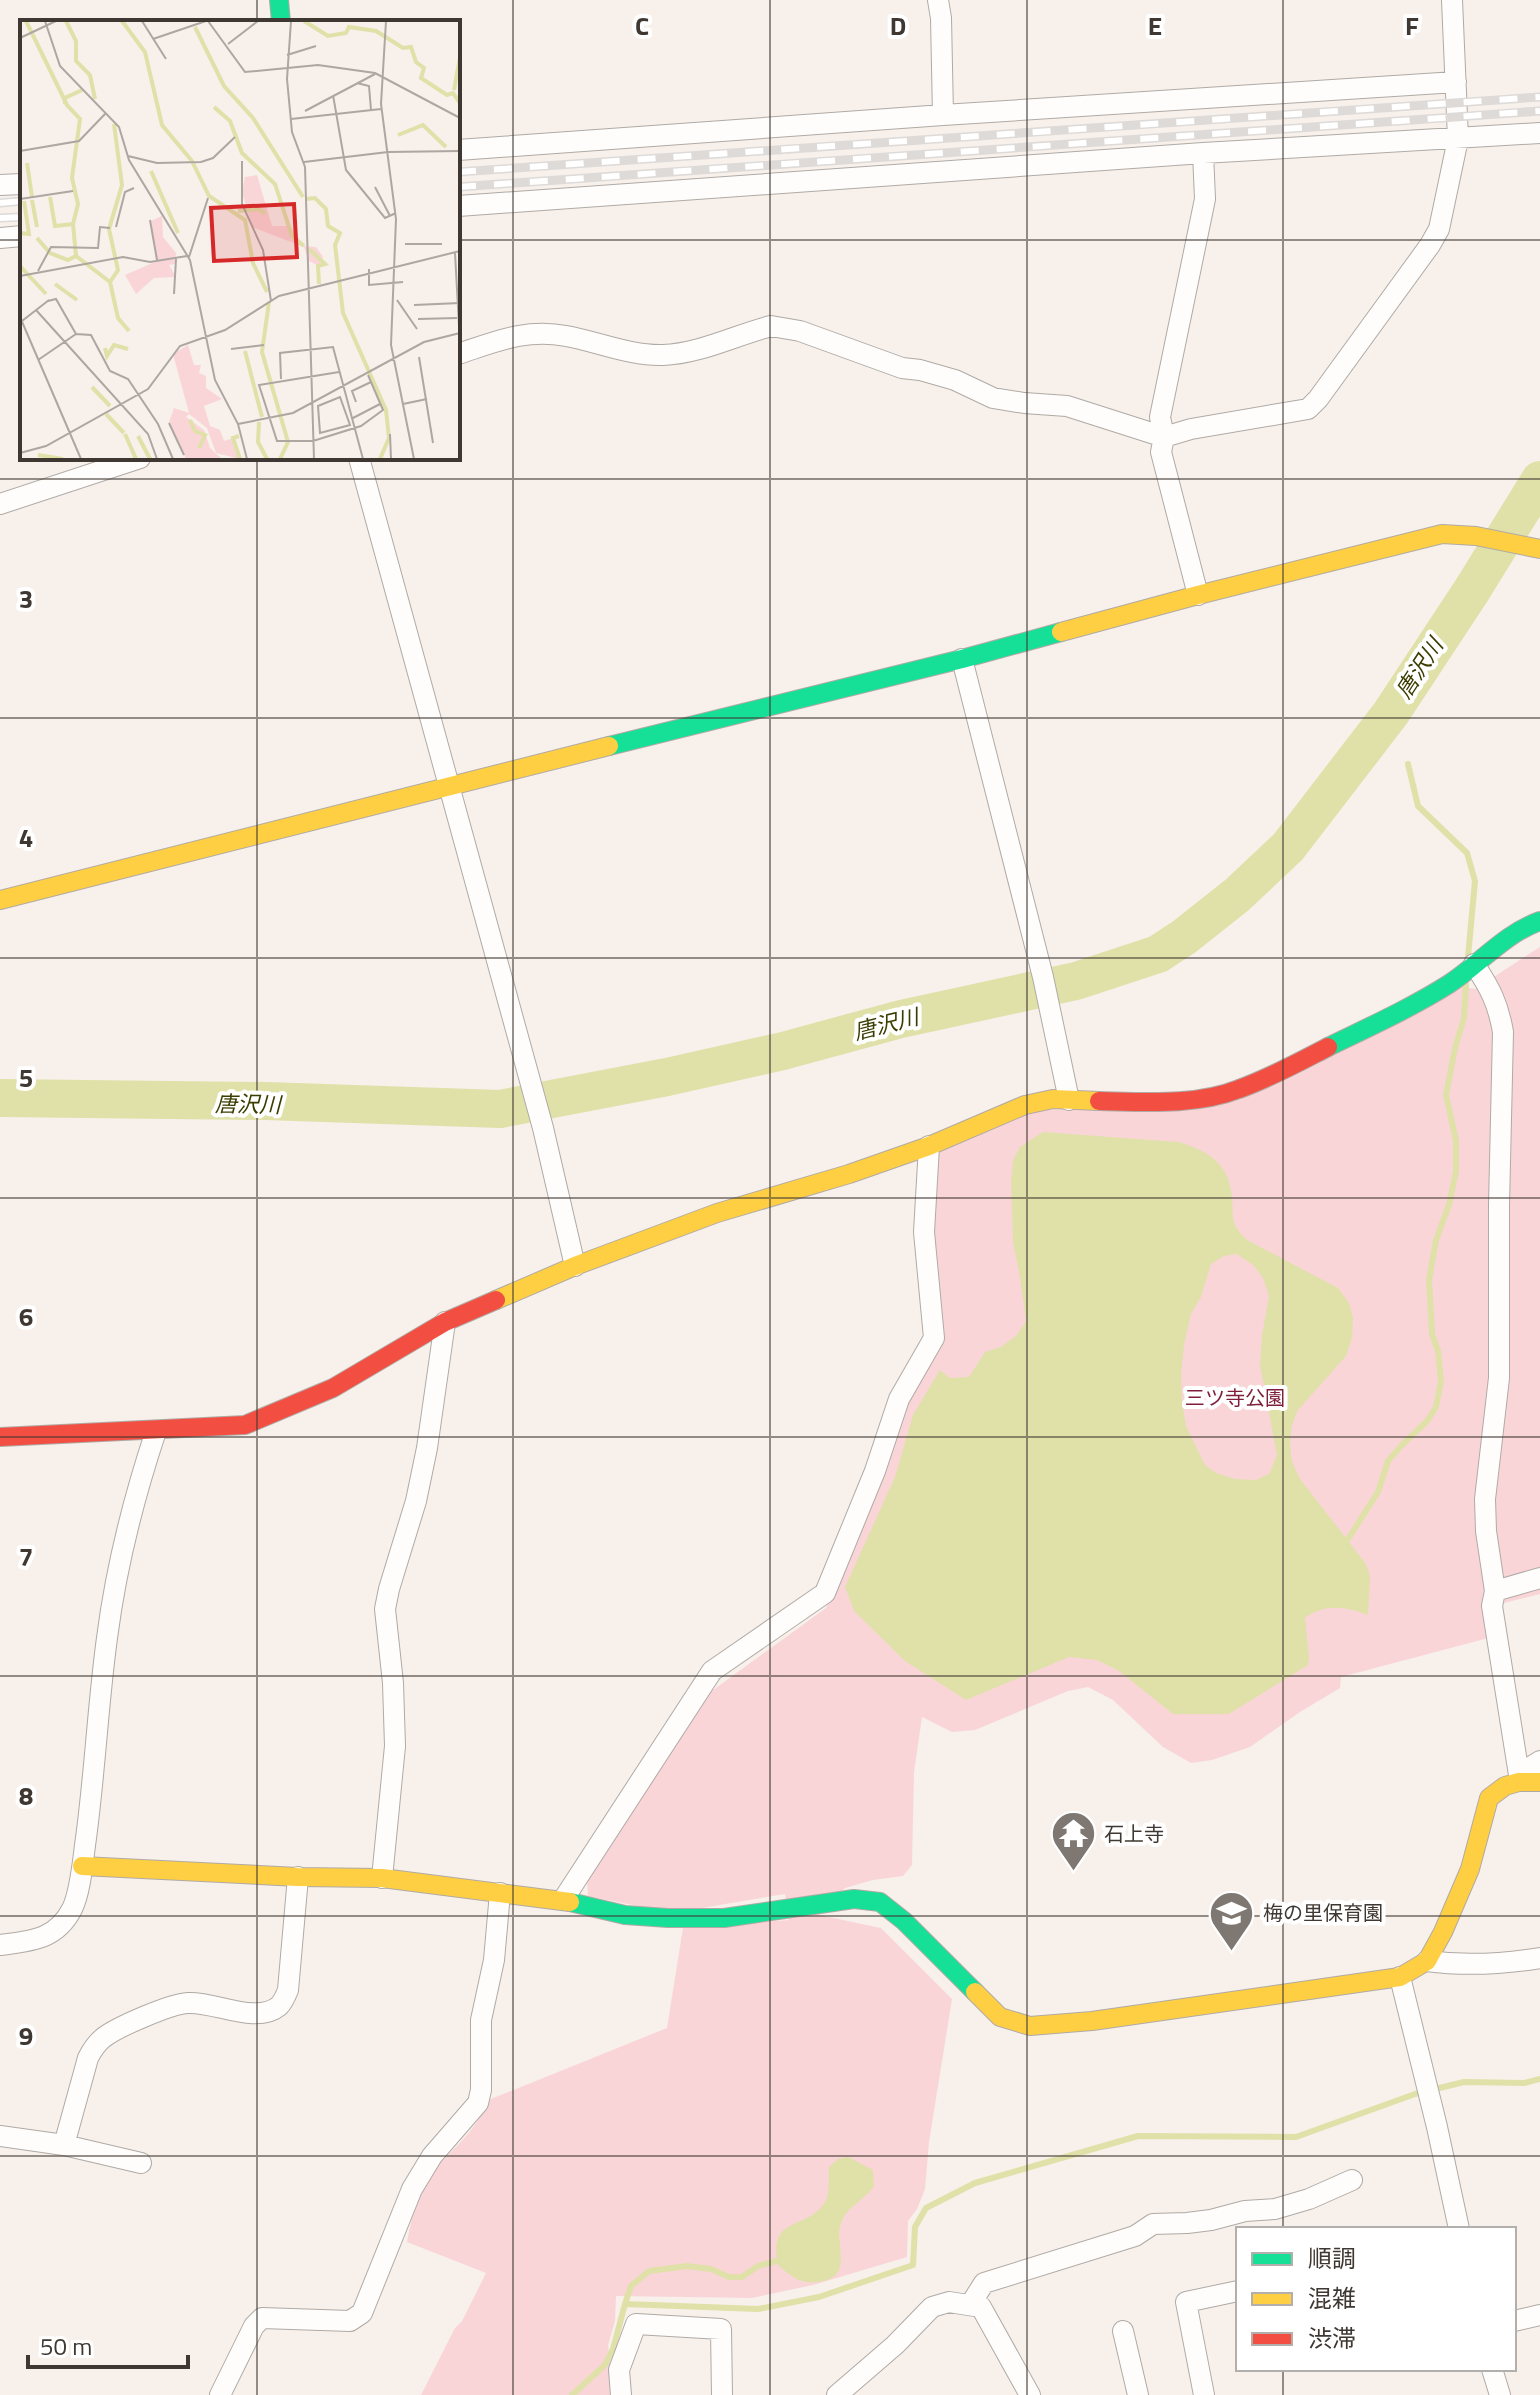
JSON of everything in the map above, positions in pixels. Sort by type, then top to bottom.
[{"type":"street","points":[[279,0],[281,20]]},
{"type":"street","points":[[938,0],[943,115]]},
{"type":"street","points":[[460,353],[517,335],[542,333],[566,335],[639,354],[664,355],[683,353],[771,326],[800,331],[902,368],[955,380],[993,398],[1067,406],[1164,437],[1191,429],[1308,409],[1439,229],[1458,139],[1452,0]]},
{"type":"street","points":[[460,150],[1456,82]]},
{"type":"street","points":[[460,206],[1203,153],[1540,133]]},
{"type":"street","points":[[1198,595],[1161,452],[1164,437],[1160,417],[1205,199],[1203,153]]},
{"type":"street","points":[[0,185],[20,184]]},
{"type":"street","points":[[0,238],[20,236]]},
{"type":"street","points":[[0,504],[134,460]]},
{"type":"street","points":[[360,460],[530,1082],[575,1266]]},
{"type":"street","points":[[0,900],[448,785],[962,659],[1198,595],[1442,534],[1540,549]]},
{"type":"street","points":[[962,659],[1043,977],[1069,1100]]},
{"type":"street","points":[[0,1437],[245,1425],[333,1388],[445,1322],[575,1266],[717,1213],[849,1174],[929,1146],[1025,1105],[1053,1099],[1176,1101],[1238,1090],[1381,1021],[1447,985],[1521,928],[1540,921]]},
{"type":"street","points":[[1474,964],[1493,992],[1503,1032],[1499,1378],[1485,1499],[1486,1531],[1495,1591],[1492,1606],[1526,1779]]},
{"type":"street","points":[[563,1900],[712,1671],[825,1593],[875,1471],[899,1399],[934,1338],[924,1232],[929,1146]]},
{"type":"street","points":[[382,1878],[395,1746],[393,1683],[385,1609],[416,1501],[445,1322]]},
{"type":"street","points":[[0,1945],[34,1941],[57,1930],[73,1908],[82,1866],[107,1636],[124,1550],[156,1431]]},
{"type":"street","points":[[1495,1591],[1540,1578]]},
{"type":"street","points":[[82,1866],[382,1878],[563,1900],[625,1915],[668,1918],[724,1918],[854,1899],[880,1902],[904,1921],[1000,2017],[1030,2026],[1092,2021],[1400,1977],[1427,1961],[1443,1932],[1470,1869],[1489,1798],[1496,1789],[1526,1779],[1540,1761]]},
{"type":"street","points":[[64,2145],[88,2058],[94,2046],[106,2036],[167,2008],[187,2003],[249,2013],[279,2006],[288,1990],[298,1877]]},
{"type":"street","points":[[220,2395],[254,2326],[262,2318],[350,2321],[362,2313],[412,2189],[432,2156],[478,2103],[481,2090],[481,2020],[494,1960],[500,1893]]},
{"type":"street","points":[[1427,1961],[1514,1962],[1540,1958]]},
{"type":"street","points":[[1400,1977],[1459,2227]]},
{"type":"street","points":[[0,2136],[64,2145],[141,2163]]},
{"type":"street","points":[[970,2305],[984,2283],[1135,2236],[1153,2224],[1187,2223],[1245,2211],[1275,2209],[1309,2199],[1352,2180]]},
{"type":"street","points":[[1204,2395],[1186,2302],[1236,2291]]},
{"type":"street","points":[[837,2395],[895,2345],[932,2307],[949,2302],[981,2307],[1030,2395]]},
{"type":"street","points":[[1516,2321],[1540,2315]]},
{"type":"street","points":[[621,2395],[619,2370],[636,2324],[721,2329],[722,2395]]},
{"type":"street","points":[[1123,2331],[1138,2395]]},
{"type":"street","points":[[1493,2371],[1500,2395]]},
{"type":"green space","name":"三ツ寺公園","points":[[1540,947],[1540,1594],[1492,1606],[1492,1637],[1341,1677],[1340,1688],[1250,1747],[1212,1760],[1191,1763],[1163,1747],[1113,1700],[1088,1687],[1068,1691],[975,1730],[952,1732],[922,1717],[914,1772],[912,1865],[903,1876],[845,1888],[819,1915],[881,1928],[952,1999],[929,2142],[925,2189],[908,2221],[907,2257],[813,2285],[752,2298],[616,2296],[615,2321],[608,2345],[614,2395],[421,2395],[486,2273],[407,2242],[410,2226],[426,2182],[476,2124],[486,2101],[667,2028],[683,1928],[789,1920],[785,1894],[672,1913],[588,1896],[587,1875],[709,1693],[826,1608],[881,1479],[904,1411],[940,1346],[932,1240],[934,1145],[1034,1110],[1175,1106],[1459,986],[1475,989]]},
{"type":"shaded area","points":[[1043,1132],[1178,1142],[1196,1148],[1225,1171],[1231,1190],[1233,1218],[1242,1235],[1338,1288],[1349,1303],[1353,1317],[1352,1338],[1346,1356],[1298,1410],[1292,1425],[1290,1444],[1292,1462],[1300,1479],[1366,1564],[1370,1576],[1368,1615],[1328,1608],[1305,1618],[1308,1665],[1229,1714],[1173,1714],[1119,1671],[1097,1660],[1069,1657],[966,1700],[905,1661],[854,1611],[845,1587],[895,1477],[913,1415],[940,1370],[950,1378],[969,1377],[985,1352],[1001,1347],[1017,1335],[1026,1321],[1013,1242],[1011,1181],[1013,1160],[1020,1147]],"holes":[[[1237,1254],[1253,1265],[1263,1278],[1269,1296],[1260,1365],[1277,1455],[1269,1474],[1256,1480],[1235,1479],[1216,1473],[1205,1465],[1186,1426],[1181,1374],[1191,1314],[1201,1297],[1211,1264],[1224,1256]]]},
{"type":"shaded area","points":[[848,2157],[873,2170],[874,2186],[847,2212],[841,2223],[841,2259],[836,2274],[816,2282],[800,2280],[778,2265],[778,2239],[789,2226],[815,2213],[823,2205],[828,2192],[829,2167],[838,2159]]},
{"type":"waterway","name":"唐沢川","points":[[0,1098],[266,1101],[500,1109],[783,1051],[901,1019],[1076,981],[1158,954],[1237,895],[1288,847],[1391,713],[1540,480]]},
{"type":"waterway","points":[[1408,764],[1418,806],[1467,853],[1475,881],[1468,957]]},
{"type":"waterway","points":[[1341,1542],[1348,1539],[1378,1492],[1388,1461],[1427,1421],[1436,1407],[1441,1381],[1438,1351],[1432,1334],[1429,1280],[1436,1240],[1449,1205],[1456,1171],[1456,1141],[1446,1095],[1464,1018],[1466,984]]},
{"type":"waterway","points":[[572,2395],[605,2365],[613,2349],[625,2304],[758,2309],[819,2297],[913,2265],[915,2227],[926,2208],[975,2183],[1138,2136],[1296,2137],[1415,2094],[1464,2082],[1524,2083],[1540,2079]]},
{"type":"waterway","points":[[625,2304],[631,2286],[649,2271],[687,2266],[711,2269],[729,2277],[742,2277],[758,2266],[777,2261]]},
{"type":"railway","points":[[460,172],[1540,97]]},
{"type":"railway","points":[[460,187],[1540,111]]},
{"type":"railway","points":[[0,203],[20,201]]},
{"type":"railway","points":[[0,218],[20,217]]},
{"type":"traffic: fast","points":[[279,0],[281,20]]},
{"type":"traffic: fast","points":[[609,746],[1061,632]]},
{"type":"traffic: fast","points":[[1328,1047],[1435,993],[1515,933],[1540,921]]},
{"type":"traffic: fast","points":[[570,1902],[625,1915],[668,1918],[724,1918],[854,1899],[880,1902],[904,1921],[975,1992]]},
{"type":"traffic: slow","points":[[1061,632],[1442,534],[1476,536],[1540,549]]},
{"type":"traffic: slow","points":[[0,900],[609,746]]},
{"type":"traffic: slow","points":[[496,1300],[575,1266],[717,1213],[849,1174],[929,1146],[1025,1105],[1053,1099],[1099,1101]]},
{"type":"traffic: slow","points":[[975,1992],[1000,2017],[1030,2026],[1092,2021],[1400,1977],[1427,1961],[1443,1932],[1470,1869],[1489,1798],[1505,1786],[1540,1782]]},
{"type":"traffic: slow","points":[[82,1866],[382,1878],[570,1902]]},
{"type":"traffic: jam","points":[[1099,1101],[1170,1102],[1223,1094],[1262,1080],[1328,1047]]},
{"type":"traffic: jam","points":[[0,1437],[245,1425],[333,1388],[445,1322],[496,1300]]},
{"type":"place","name":"石上寺","points":[[1073,1873]]},
{"type":"place","name":"梅の里保育園","points":[[1232,1952]]}]
